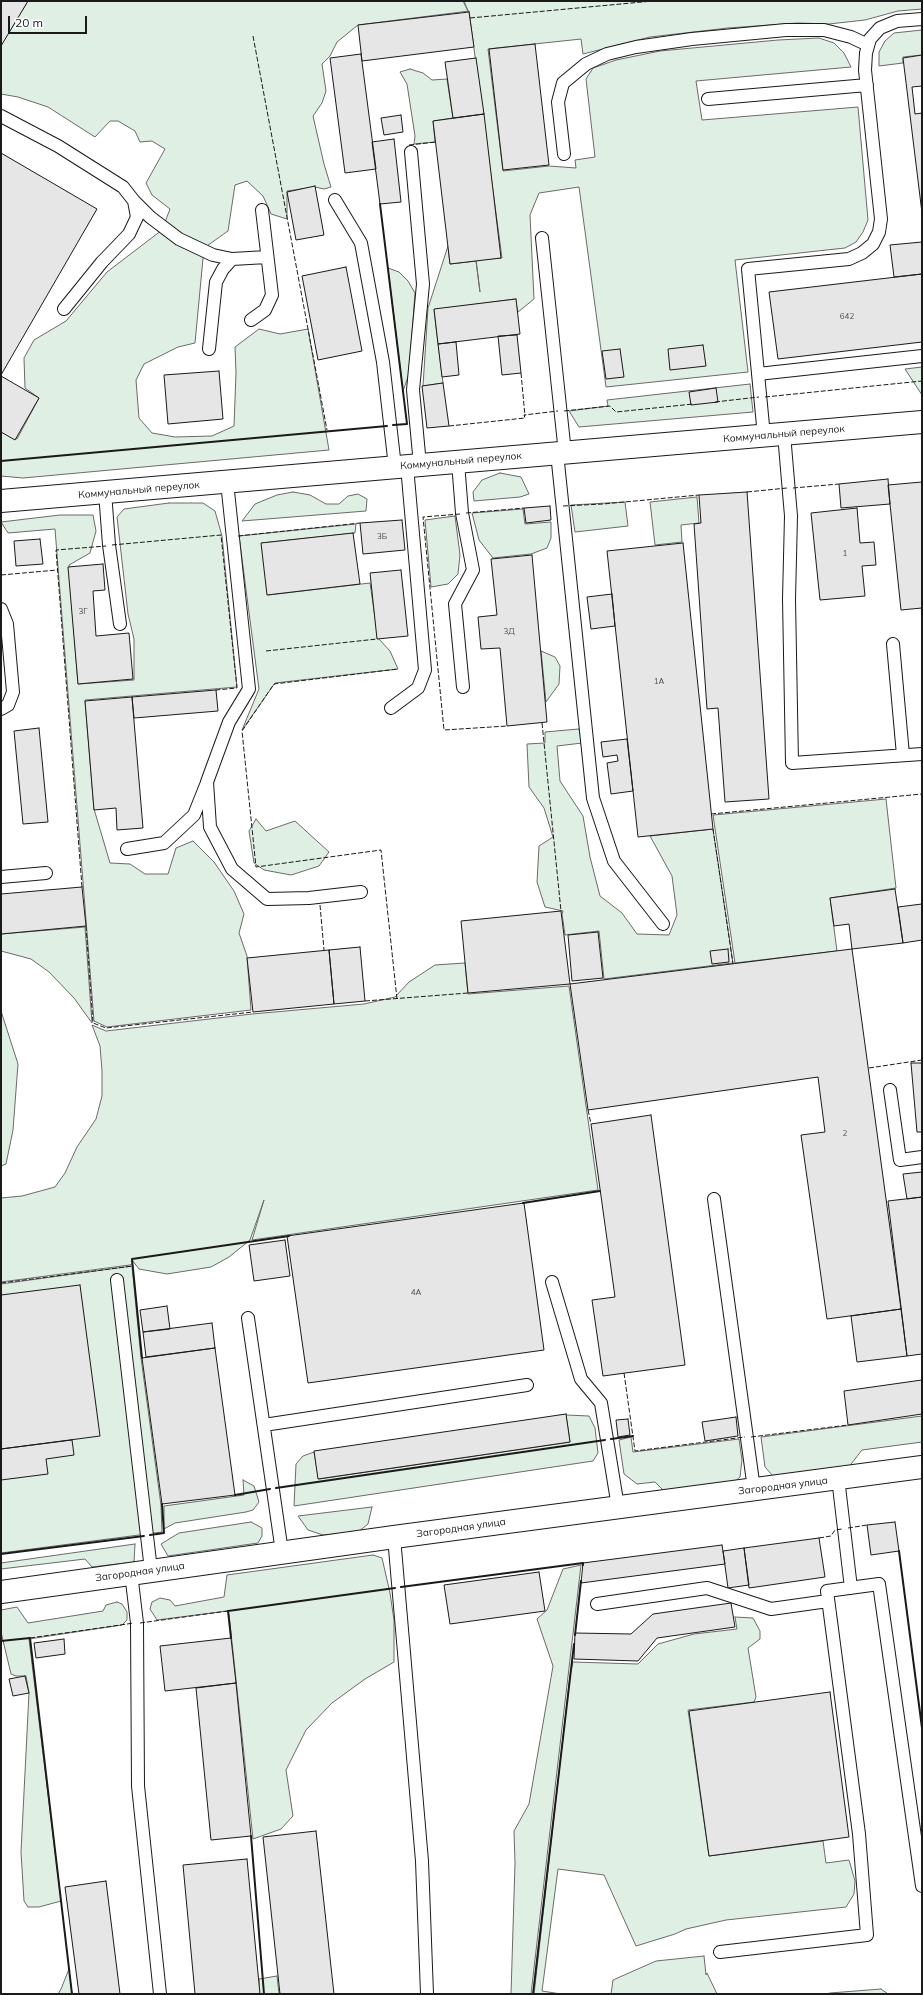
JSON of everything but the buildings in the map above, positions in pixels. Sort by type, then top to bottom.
[{"type":"street","name":"Коммунальный переулок","points":[[1,501],[922,422]]},
{"type":"street","name":"Загородная улица","points":[[1,1592],[282,1552],[922,1467]]},
{"type":"lane","points":[[922,19],[897,21],[880,28],[870,39],[868,45],[865,70],[881,219],[879,232],[873,244],[862,253],[849,259],[748,269],[758,374],[774,435],[791,516],[789,599],[792,763],[922,754]]},
{"type":"lane","points":[[564,154],[558,102],[563,83],[586,64],[607,54],[636,47],[692,39],[786,30],[824,30],[851,37],[868,45]]},
{"type":"lane","points":[[708,99],[867,85]]},
{"type":"lane","points":[[1,116],[58,146],[123,187],[150,218],[179,239],[213,255],[232,259],[267,257]]},
{"type":"lane","points":[[407,466],[423,284],[411,152]]},
{"type":"lane","points":[[335,200],[361,243],[383,362],[407,466],[424,670],[418,688],[391,708]]},
{"type":"lane","points":[[64,309],[102,262],[129,234],[137,218],[134,201]]},
{"type":"lane","points":[[251,320],[266,310],[272,295],[262,210]]},
{"type":"lane","points":[[542,238],[560,453],[593,798],[614,861],[663,924]]},
{"type":"lane","points":[[209,348],[216,282],[223,269],[232,259]]},
{"type":"lane","points":[[758,374],[922,356]]},
{"type":"lane","points":[[458,462],[462,514],[473,570],[455,604],[463,687]]},
{"type":"lane","points":[[127,849],[164,843],[194,815],[228,722],[249,689],[227,482]]},
{"type":"lane","points":[[105,492],[109,545],[120,624]]},
{"type":"lane","points":[[1,609],[7,624],[13,692],[8,705],[1,709]]},
{"type":"lane","points":[[893,644],[903,755]]},
{"type":"lane","points":[[207,782],[210,826],[228,862],[232,869],[268,899],[309,898],[361,892]]},
{"type":"lane","points":[[1,877],[46,873]]},
{"type":"lane","points":[[890,1090],[900,1160],[922,1157]]},
{"type":"lane","points":[[714,1199],[754,1489]]},
{"type":"lane","points":[[117,1280],[141,1572],[137,1623],[138,1786],[160,1994]]},
{"type":"lane","points":[[552,1282],[581,1379],[601,1403],[618,1507]]},
{"type":"lane","points":[[248,1318],[282,1552]]},
{"type":"lane","points":[[264,1425],[527,1385]]},
{"type":"lane","points":[[838,1478],[851,1588]]},
{"type":"lane","points":[[394,1537],[422,1861],[427,1994]]},
{"type":"lane","points":[[720,1952],[867,1935],[860,1834],[826,1591],[879,1584],[922,1886]]},
{"type":"lane","points":[[597,1604],[706,1588],[771,1609],[828,1601]]},
{"type":"green space","points":[[28,1],[463,1],[468,11],[464,1],[922,1],[922,9],[898,11],[865,20],[829,24],[798,23],[728,28],[650,37],[583,54],[581,39],[488,49],[503,171],[549,166],[576,168],[575,160],[595,157],[586,79],[593,68],[616,60],[660,51],[778,40],[819,38],[834,43],[844,53],[851,67],[696,81],[702,120],[858,107],[868,220],[863,232],[856,242],[845,248],[735,260],[748,372],[606,387],[579,187],[539,193],[530,215],[534,299],[518,312],[515,299],[434,310],[443,383],[423,386],[428,308],[448,246],[450,264],[476,261],[480,292],[476,260],[502,258],[469,11],[358,25],[337,42],[330,56],[322,64],[326,91],[322,103],[313,116],[331,187],[324,189],[315,187],[287,191],[287,219],[271,214],[263,196],[247,181],[235,185],[228,231],[204,248],[195,343],[178,347],[144,364],[136,380],[139,418],[152,433],[175,437],[212,436],[234,426],[236,373],[235,347],[259,329],[280,334],[308,329],[329,450],[23,478],[1,476],[1,432],[17,439],[39,398],[25,388],[24,358],[34,340],[66,321],[107,272],[162,230],[170,209],[152,195],[146,183],[165,149],[152,141],[140,142],[135,131],[118,121],[110,121],[95,137],[48,107],[18,97],[1,94],[1,45]]},
{"type":"green space","points":[[922,30],[922,55],[903,57],[903,63],[879,66],[879,52],[885,41],[894,33]]},
{"type":"green space","points":[[410,69],[423,73],[432,80],[447,79],[453,118],[433,121],[435,142],[414,144],[415,136],[407,84],[400,72]]},
{"type":"green space","points":[[388,268],[399,272],[408,281],[415,293],[409,374],[403,391]]},
{"type":"green space","points":[[922,367],[922,395],[905,369]]},
{"type":"green space","points":[[750,384],[753,412],[579,427],[569,411],[608,406],[607,400]]},
{"type":"green space","points":[[500,473],[521,477],[529,494],[520,497],[474,501],[473,492],[482,480]]},
{"type":"green space","points":[[293,492],[310,495],[326,504],[339,504],[348,496],[358,494],[367,499],[366,511],[242,521],[255,504],[277,495]]},
{"type":"green space","points":[[697,497],[699,523],[681,525],[682,542],[655,545],[650,502]]},
{"type":"green space","points":[[625,502],[628,526],[575,532],[571,505]]},
{"type":"green space","points":[[169,503],[203,503],[215,511],[222,536],[237,687],[85,700],[94,809],[110,863],[130,864],[145,874],[168,874],[176,848],[193,841],[214,862],[234,891],[244,914],[239,933],[247,956],[251,1010],[107,1027],[94,1021],[55,529],[8,533],[1,522],[60,515],[93,515],[96,531],[90,553],[69,565],[78,684],[134,680],[134,639],[128,614],[117,517],[124,509]]},
{"type":"green space","points":[[523,509],[525,524],[551,522],[551,538],[547,548],[531,554],[493,558],[479,540],[472,513]]},
{"type":"green space","points":[[455,516],[460,555],[458,574],[448,584],[431,587],[425,520]]},
{"type":"green space","points":[[356,524],[355,533],[262,543],[268,595],[370,583],[378,638],[390,651],[398,669],[275,683],[242,730],[259,689],[239,536]]},
{"type":"green space","points":[[541,651],[555,657],[560,666],[559,684],[546,702]]},
{"type":"green space","points":[[579,729],[582,743],[557,746],[560,781],[583,816],[590,857],[600,896],[622,913],[637,934],[669,935],[677,915],[672,876],[650,836],[713,829],[733,963],[604,979],[599,931],[565,935],[562,914],[563,911],[545,907],[537,882],[539,846],[553,837],[544,808],[529,787],[527,744],[545,743],[545,732]]},
{"type":"green space","points":[[886,799],[896,888],[830,898],[837,951],[735,963],[713,815]]},
{"type":"green space","points":[[256,819],[266,831],[295,821],[329,852],[319,866],[291,875],[264,870],[254,863],[249,831]]},
{"type":"green space","points":[[85,927],[92,1023],[74,998],[49,972],[31,959],[1,951],[1,934]]},
{"type":"green space","points":[[465,963],[468,994],[569,986],[598,1190],[252,1240],[264,1200],[250,1240],[229,1257],[211,1267],[167,1274],[139,1269],[132,1260],[132,1264],[130,1265],[1,1282],[1,1198],[22,1196],[55,1187],[65,1173],[77,1147],[96,1119],[102,1096],[102,1071],[100,1046],[92,1025],[106,1031],[252,1014],[364,1004],[395,997],[409,982],[435,965]]},
{"type":"green space","points":[[1,1011],[18,1064],[13,1130],[6,1164],[1,1166]]},
{"type":"green space","points":[[132,1266],[141,1358],[161,1505],[162,1532],[1,1553],[1,1284]]},
{"type":"green space","points":[[566,1415],[589,1416],[595,1428],[598,1453],[593,1461],[294,1506],[296,1464],[303,1456],[314,1452],[319,1479],[570,1442]]},
{"type":"green space","points":[[922,1416],[922,1442],[862,1450],[848,1468],[773,1476],[765,1467],[761,1437]]},
{"type":"green space","points":[[631,1437],[633,1452],[739,1439],[742,1460],[740,1477],[731,1485],[665,1492],[655,1482],[637,1484],[624,1474],[619,1440]]},
{"type":"green space","points":[[243,1480],[254,1486],[259,1502],[253,1510],[175,1523],[164,1529],[164,1506],[244,1495]]},
{"type":"green space","points":[[372,1507],[368,1524],[358,1532],[323,1535],[308,1530],[298,1516]]},
{"type":"green space","points":[[251,1522],[262,1528],[262,1536],[258,1543],[168,1556],[161,1544],[179,1533]]},
{"type":"green space","points":[[135,1544],[134,1562],[92,1567],[85,1559],[1,1569],[1,1563]]},
{"type":"green space","points":[[373,1555],[382,1558],[390,1593],[394,1620],[394,1662],[365,1679],[332,1703],[306,1730],[286,1770],[293,1816],[281,1829],[253,1839],[229,1614],[227,1611],[157,1620],[150,1609],[152,1602],[160,1598],[170,1600],[175,1606],[224,1597],[227,1575]]},
{"type":"green space","points":[[581,1565],[531,1994],[511,1994],[515,1863],[514,1831],[529,1804],[553,1666],[537,1619],[547,1610],[563,1569]]},
{"type":"green space","points":[[117,1602],[122,1604],[127,1612],[127,1620],[122,1625],[29,1639],[61,1901],[39,1907],[28,1907],[24,1901],[21,1852],[29,1693],[26,1676],[16,1676],[11,1674],[1,1632],[1,1610],[17,1607],[28,1623],[103,1611],[106,1605]]},
{"type":"green space","points":[[735,1617],[753,1618],[760,1631],[760,1639],[748,1648],[756,1697],[754,1702],[688,1710],[709,1856],[823,1841],[826,1863],[849,1860],[855,1881],[854,1894],[846,1907],[726,1920],[686,1929],[636,1946],[604,1875],[558,1869],[542,1991],[561,1994],[534,1994],[570,1675],[573,1662],[638,1664],[658,1644],[694,1634],[737,1629]]},
{"type":"green space","points":[[704,1956],[706,1975],[707,1973],[717,1994],[611,1994],[613,1980],[656,1961]]},
{"type":"green space","points":[[69,1969],[72,1994],[58,1994],[61,1989]]},
{"type":"green space","points":[[277,1976],[279,1994],[259,1994],[259,1979]]},
{"type":"green space","points":[[881,1989],[888,1994],[826,1994],[830,1993]]},
{"type":"fence","points":[[470,18],[653,1]]},
{"type":"fence","points":[[253,36],[327,430]]},
{"type":"fence","points":[[409,145],[436,142]]},
{"type":"fence","points":[[521,373],[525,416]]},
{"type":"fence","points":[[765,397],[922,381]]},
{"type":"fence","points":[[715,402],[759,397]]},
{"type":"fence","points":[[564,411],[610,406],[616,412],[693,404]]},
{"type":"fence","points":[[449,426],[525,418],[524,415],[558,411]]},
{"type":"fence","points":[[793,488],[839,484]]},
{"type":"fence","points":[[747,492],[787,488]]},
{"type":"fence","points":[[563,506],[603,504],[699,495]]},
{"type":"fence","points":[[466,513],[524,508]]},
{"type":"fence","points":[[460,514],[423,517],[444,730],[507,726]]},
{"type":"fence","points":[[238,536],[360,523]]},
{"type":"fence","points":[[112,545],[221,535],[237,688],[216,690]]},
{"type":"fence","points":[[82,887],[56,550],[106,546]]},
{"type":"fence","points":[[1,575],[57,570]]},
{"type":"fence","points":[[266,651],[377,639]]},
{"type":"fence","points":[[397,999],[381,850],[256,867],[242,731],[274,684],[398,669]]},
{"type":"fence","points":[[542,723],[561,911]]},
{"type":"fence","points":[[711,814],[922,794]]},
{"type":"fence","points":[[713,829],[733,964]]},
{"type":"fence","points":[[320,905],[324,950]]},
{"type":"fence","points":[[86,926],[93,1023],[106,1028],[253,1012]]},
{"type":"fence","points":[[365,1001],[468,993]]},
{"type":"fence","points":[[869,1068],[922,1060]]},
{"type":"fence","points":[[588,1110],[591,1124]]},
{"type":"fence","points":[[1,1283],[133,1266]]},
{"type":"fence","points":[[624,1373],[635,1451],[745,1437]]},
{"type":"fence","points":[[751,1437],[848,1425]]},
{"type":"fence","points":[[848,1528],[867,1525]]},
{"type":"fence","points":[[819,1538],[831,1536],[835,1530],[842,1529]]},
{"type":"fence","points":[[140,1623],[228,1611]]},
{"type":"fence","points":[[30,1638],[134,1623]]},
{"type":"wall","points":[[380,204],[407,424],[393,425]]},
{"type":"wall","points":[[1,461],[387,426]]},
{"type":"wall","points":[[523,1203],[600,1191]]},
{"type":"wall","points":[[142,1358],[132,1259],[289,1236]]},
{"type":"wall","points":[[611,1439],[633,1436]]},
{"type":"wall","points":[[276,1488],[605,1440]]},
{"type":"wall","points":[[235,1495],[270,1489]]},
{"type":"wall","points":[[150,1535],[164,1533],[162,1504]]},
{"type":"wall","points":[[1,1554],[144,1536]]},
{"type":"wall","points":[[899,1551],[922,1728]]},
{"type":"wall","points":[[401,1587],[583,1563],[583,1565]]},
{"type":"wall","points":[[575,1635],[581,1581]]},
{"type":"wall","points":[[231,1638],[228,1611],[395,1588]]},
{"type":"wall","points":[[1,1641],[30,1638],[72,1994]]},
{"type":"wall","points":[[533,1994],[574,1644]]},
{"type":"wall","points":[[251,1836],[264,1994]]}]
